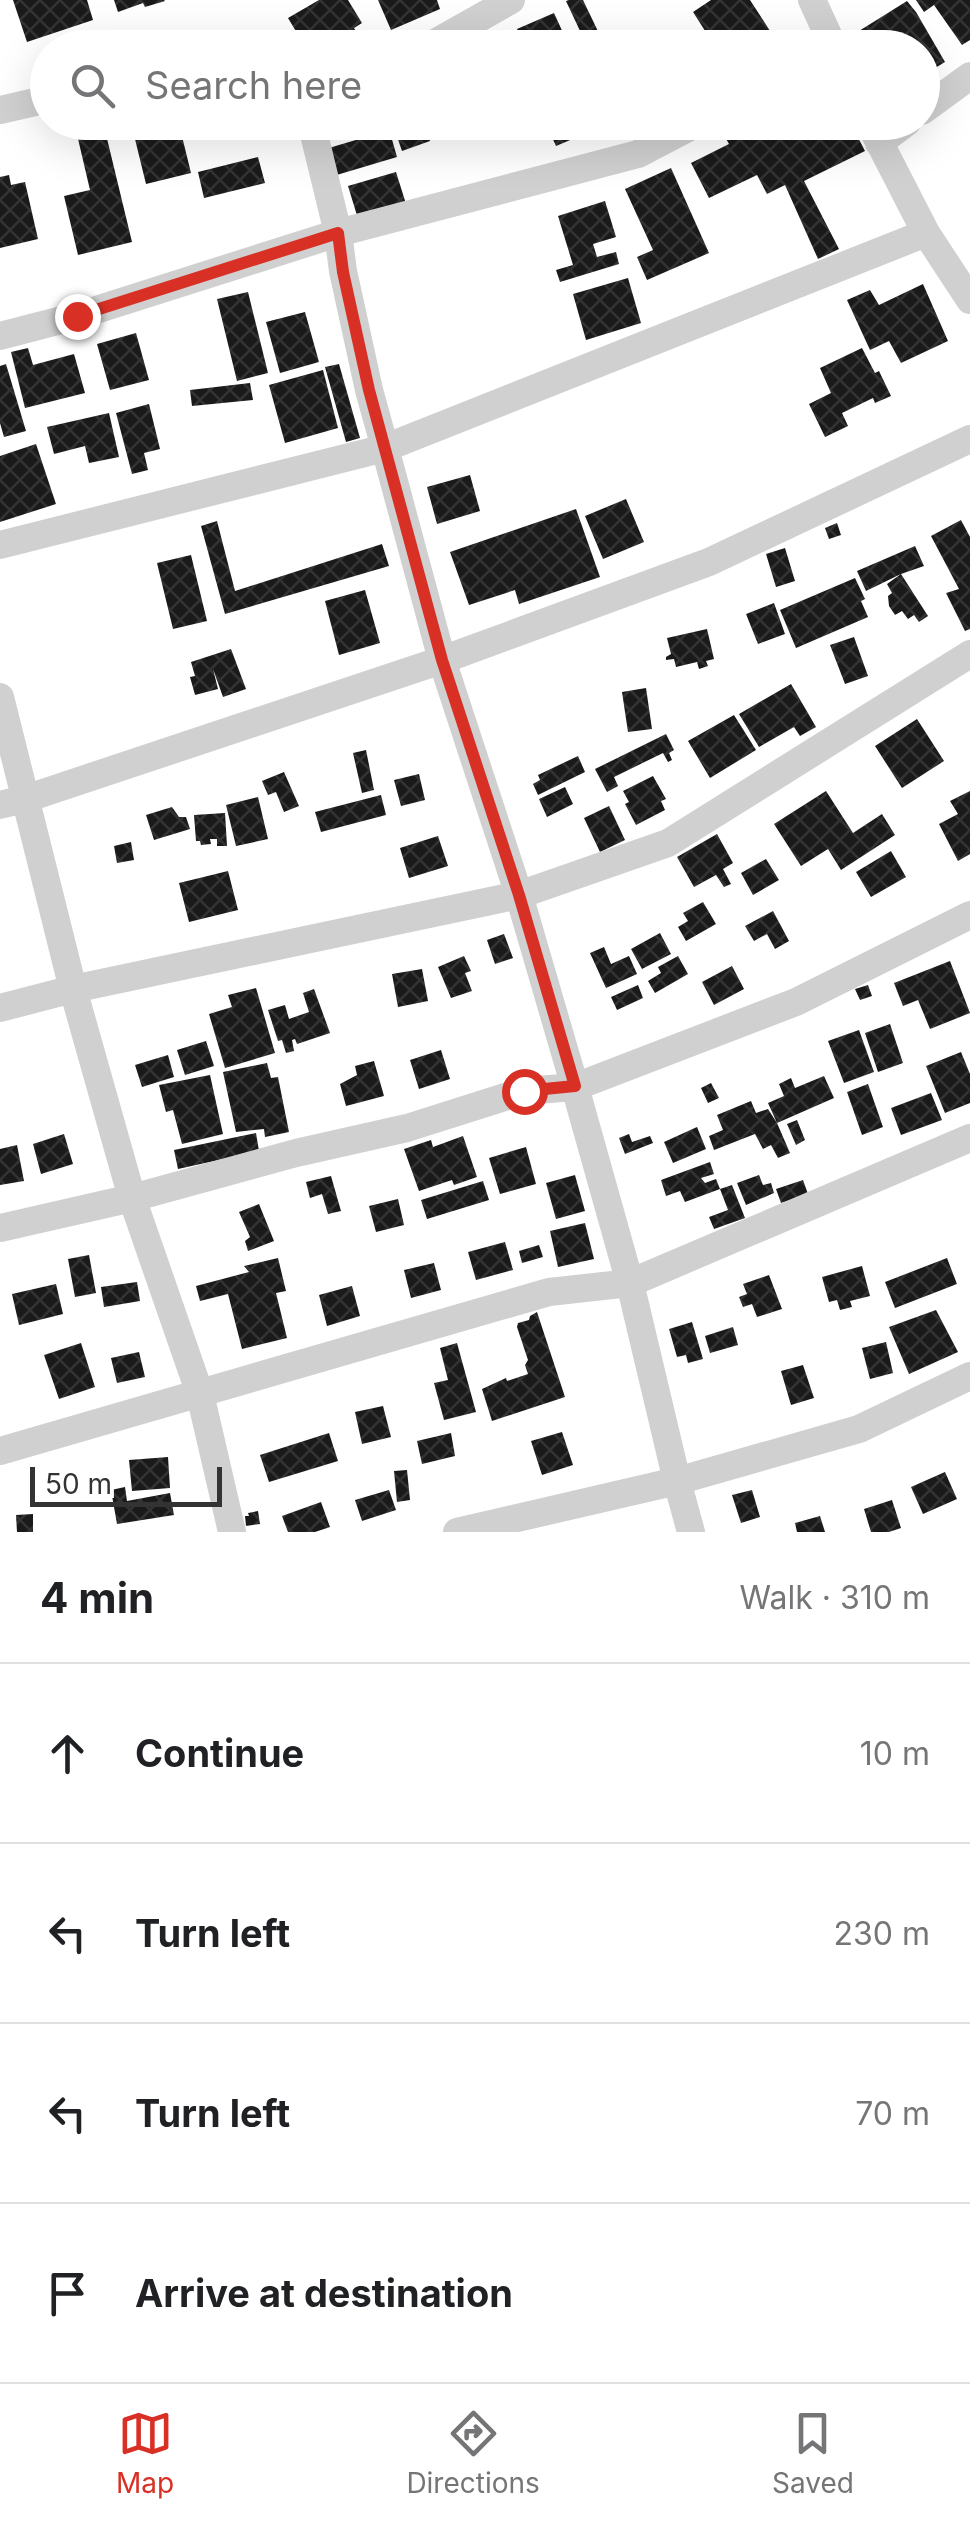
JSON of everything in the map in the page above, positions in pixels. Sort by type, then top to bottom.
[{"type":"street","points":[[458,30],[512,0]]},
{"type":"street","points":[[812,0],[826,30]]},
{"type":"street","points":[[940,98],[970,76]]},
{"type":"street","points":[[0,110],[30,103]]},
{"type":"street","points":[[315,140],[384,448],[442,660],[519,895],[575,1086],[630,1283],[691,1532]]},
{"type":"street","points":[[0,336],[77,316],[338,233],[638,154],[664,140]]},
{"type":"street","points":[[878,140],[926,233],[970,300]]},
{"type":"street","points":[[0,544],[384,448],[926,233]]},
{"type":"street","points":[[12,802],[442,660],[709,562],[970,438]]},
{"type":"street","points":[[0,1008],[73,989],[519,895],[668,842],[970,654]]},
{"type":"street","points":[[0,697],[12,802],[73,989],[132,1198],[200,1394],[232,1532]]},
{"type":"street","points":[[0,1228],[407,1128],[524,1091],[575,1086],[796,1002],[970,915]]},
{"type":"street","points":[[0,1451],[549,1292],[630,1283],[970,1138]]},
{"type":"street","points":[[457,1532],[676,1482],[860,1428],[970,1376]]},
{"type":"building","points":[[13,0],[87,0],[93,20],[63,30],[30,30],[27,42]]},
{"type":"building","points":[[114,0],[165,1],[145,7],[143,3],[118,12]]},
{"type":"building","points":[[319,0],[348,0],[362,23],[355,30],[295,30],[288,18]]},
{"type":"building","points":[[378,0],[437,0],[440,9],[391,30]]},
{"type":"building","points":[[583,0],[597,30],[580,30],[566,1]]},
{"type":"building","points":[[711,0],[750,0],[769,30],[704,30],[693,12]]},
{"type":"building","points":[[916,0],[970,0],[970,40],[962,45],[934,5],[924,12]]},
{"type":"building","points":[[907,1],[926,30],[861,30]]},
{"type":"building","points":[[554,13],[562,30],[517,30]]},
{"type":"building","points":[[78,140],[107,140],[132,242],[78,255],[64,196],[90,190]]},
{"type":"building","points":[[135,140],[183,140],[191,173],[146,184]]},
{"type":"building","points":[[356,140],[392,140],[397,157],[330,177],[322,150]]},
{"type":"building","points":[[398,140],[430,140],[430,141],[402,151]]},
{"type":"building","points":[[727,140],[859,140],[865,151],[804,181],[839,249],[818,259],[785,185],[767,194],[757,175],[709,198],[691,163],[729,144]]},
{"type":"building","points":[[258,157],[265,183],[204,198],[198,172]]},
{"type":"building","points":[[671,168],[709,253],[647,280],[637,257],[653,250],[625,189]]},
{"type":"building","points":[[396,172],[407,207],[359,222],[348,186]]},
{"type":"building","points":[[9,175],[11,185],[25,182],[38,239],[0,248],[0,177]]},
{"type":"building","points":[[605,201],[616,237],[593,244],[597,257],[616,252],[619,264],[560,282],[556,270],[573,265],[558,216]]},
{"type":"building","points":[[628,278],[641,323],[586,340],[573,294]]},
{"type":"building","points":[[923,284],[948,341],[901,363],[889,341],[870,350],[847,300],[870,290],[879,305]]},
{"type":"building","points":[[248,292],[268,373],[237,381],[217,299]]},
{"type":"building","points":[[305,312],[319,362],[280,373],[266,322]]},
{"type":"building","points":[[136,333],[149,380],[110,390],[97,344]]},
{"type":"building","points":[[28,348],[33,365],[74,354],[85,393],[25,408],[11,352]]},
{"type":"building","points":[[862,348],[891,396],[875,403],[873,398],[842,413],[848,426],[825,437],[809,404],[831,393],[820,368]]},
{"type":"building","points":[[6,364],[26,431],[4,437],[0,423],[0,366]]},
{"type":"building","points":[[339,364],[360,438],[346,442],[325,367]]},
{"type":"building","points":[[323,370],[338,428],[285,443],[269,385]]},
{"type":"building","points":[[250,383],[253,400],[192,406],[190,390]]},
{"type":"building","points":[[149,404],[160,449],[144,453],[148,470],[132,474],[116,413]]},
{"type":"building","points":[[109,413],[119,457],[89,463],[85,446],[54,454],[47,427]]},
{"type":"building","points":[[36,444],[56,504],[0,522],[0,456]]},
{"type":"building","points":[[470,475],[480,511],[437,524],[427,487]]},
{"type":"building","points":[[626,499],[644,542],[603,559],[585,516]]},
{"type":"building","points":[[576,509],[600,577],[519,604],[515,590],[469,605],[450,552]]},
{"type":"building","points":[[961,520],[970,537],[970,629],[965,631],[946,593],[959,589],[931,536]]},
{"type":"building","points":[[217,521],[235,591],[382,544],[389,566],[225,614],[201,526]]},
{"type":"building","points":[[837,523],[841,535],[829,539],[825,528]]},
{"type":"building","points":[[915,546],[924,566],[866,591],[857,571]]},
{"type":"building","points":[[785,548],[795,581],[776,587],[766,554]]},
{"type":"building","points":[[191,555],[207,621],[173,629],[157,563]]},
{"type":"building","points":[[901,574],[928,616],[919,622],[914,615],[908,619],[902,611],[895,615],[889,606],[888,596],[892,593],[887,584]]},
{"type":"building","points":[[855,578],[868,617],[796,648],[780,610]]},
{"type":"building","points":[[365,590],[380,643],[339,655],[325,601]]},
{"type":"building","points":[[774,603],[785,634],[758,644],[746,614]]},
{"type":"building","points":[[707,629],[714,659],[706,661],[708,666],[699,669],[697,662],[676,667],[674,659],[666,660],[671,654],[667,638]]},
{"type":"building","points":[[854,637],[868,676],[845,684],[830,645]]},
{"type":"building","points":[[231,649],[246,689],[223,697],[213,669],[218,689],[195,695],[191,662]]},
{"type":"building","points":[[791,684],[816,727],[800,736],[794,727],[759,747],[739,714]]},
{"type":"building","points":[[646,688],[652,729],[628,732],[622,692]]},
{"type":"building","points":[[734,715],[756,750],[710,778],[688,741]]},
{"type":"building","points":[[917,719],[944,761],[902,788],[875,746]]},
{"type":"building","points":[[666,734],[674,750],[669,753],[672,760],[668,762],[663,753],[614,777],[618,786],[607,792],[595,769]]},
{"type":"building","points":[[366,750],[374,790],[362,793],[353,753]]},
{"type":"building","points":[[578,756],[585,772],[538,795],[533,784],[540,780],[538,775]]},
{"type":"building","points":[[284,772],[299,806],[284,812],[276,792],[268,795],[262,781]]},
{"type":"building","points":[[419,774],[425,800],[401,806],[394,780]]},
{"type":"building","points":[[653,776],[666,799],[661,801],[665,810],[636,825],[623,791]]},
{"type":"building","points":[[565,787],[573,804],[547,817],[539,799]]},
{"type":"building","points":[[826,791],[853,833],[882,814],[895,835],[841,870],[828,849],[801,866],[774,824]]},
{"type":"building","points":[[970,791],[970,854],[958,861],[939,824],[958,814],[950,801]]},
{"type":"building","points":[[381,795],[386,815],[321,832],[315,812]]},
{"type":"building","points":[[258,797],[268,839],[236,846],[226,805]]},
{"type":"building","points":[[609,806],[625,840],[600,852],[584,818]]},
{"type":"building","points":[[172,807],[179,817],[186,817],[190,829],[154,840],[146,815]]},
{"type":"building","points":[[225,813],[227,846],[217,846],[217,839],[201,845],[196,841],[194,815]]},
{"type":"building","points":[[717,834],[733,863],[723,869],[731,884],[724,887],[716,875],[694,887],[677,857]]},
{"type":"building","points":[[438,836],[448,866],[409,878],[400,848]]},
{"type":"building","points":[[131,842],[134,860],[117,863],[114,846]]},
{"type":"building","points":[[891,851],[906,877],[871,897],[856,872]]},
{"type":"building","points":[[766,859],[779,880],[753,895],[741,873]]},
{"type":"building","points":[[228,871],[238,910],[189,922],[179,883]]},
{"type":"building","points":[[703,902],[716,924],[686,941],[678,927],[688,921],[683,913]]},
{"type":"building","points":[[773,911],[789,941],[775,949],[767,934],[754,941],[745,926]]},
{"type":"building","points":[[660,933],[671,954],[642,969],[631,949]]},
{"type":"building","points":[[504,934],[513,958],[495,964],[487,940]]},
{"type":"building","points":[[604,947],[611,964],[629,956],[637,974],[606,988],[590,953]]},
{"type":"building","points":[[464,956],[471,971],[465,973],[472,991],[451,998],[438,967]]},
{"type":"building","points":[[678,956],[688,974],[655,993],[648,981],[661,973],[658,967]]},
{"type":"building","points":[[950,961],[970,1013],[930,1029],[918,1000],[903,1006],[894,983]]},
{"type":"building","points":[[732,966],[744,989],[714,1005],[702,982]]},
{"type":"building","points":[[422,969],[428,1001],[398,1007],[392,974]]},
{"type":"building","points":[[638,985],[643,998],[617,1010],[611,997]]},
{"type":"building","points":[[868,985],[872,996],[860,1000],[855,989]]},
{"type":"building","points":[[256,988],[275,1053],[225,1068],[209,1014],[232,1007],[228,995]]},
{"type":"building","points":[[314,989],[330,1033],[297,1044],[292,1040],[294,1051],[286,1053],[268,1010],[285,1005],[289,1019],[309,1012],[303,993]]},
{"type":"building","points":[[890,1024],[903,1063],[878,1072],[865,1033]]},
{"type":"building","points":[[859,1030],[874,1072],[844,1083],[828,1041]]},
{"type":"building","points":[[206,1041],[214,1066],[185,1075],[177,1050]]},
{"type":"building","points":[[441,1050],[450,1079],[419,1089],[410,1060]]},
{"type":"building","points":[[961,1052],[970,1074],[970,1103],[945,1113],[926,1066]]},
{"type":"building","points":[[168,1055],[174,1077],[142,1087],[135,1065]]},
{"type":"building","points":[[374,1061],[384,1096],[346,1106],[340,1084],[357,1075],[355,1066]]},
{"type":"building","points":[[267,1063],[271,1078],[278,1077],[289,1132],[265,1137],[264,1129],[236,1132],[223,1072]]},
{"type":"building","points":[[210,1075],[223,1134],[182,1144],[173,1110],[166,1112],[159,1085]]},
{"type":"building","points":[[824,1076],[834,1098],[777,1123],[768,1103],[784,1096],[779,1084],[791,1078],[795,1088]]},
{"type":"building","points":[[711,1083],[719,1098],[708,1103],[701,1088]]},
{"type":"building","points":[[868,1084],[883,1127],[862,1135],[847,1092]]},
{"type":"building","points":[[931,1093],[942,1120],[901,1135],[891,1108]]},
{"type":"building","points":[[751,1101],[756,1113],[768,1109],[790,1153],[778,1158],[771,1145],[763,1149],[755,1134],[714,1150],[709,1136],[723,1130],[717,1115]]},
{"type":"building","points":[[797,1120],[805,1140],[796,1145],[787,1124]]},
{"type":"building","points":[[697,1127],[706,1149],[673,1163],[664,1142]]},
{"type":"building","points":[[256,1133],[259,1151],[178,1169],[174,1150]]},
{"type":"building","points":[[64,1134],[73,1164],[41,1174],[33,1144]]},
{"type":"building","points":[[629,1134],[632,1142],[650,1136],[653,1143],[625,1154],[619,1138]]},
{"type":"building","points":[[463,1136],[477,1177],[419,1191],[404,1149],[431,1140],[433,1147]]},
{"type":"building","points":[[17,1145],[24,1181],[0,1185],[0,1149]]},
{"type":"building","points":[[526,1147],[536,1184],[500,1194],[489,1158]]},
{"type":"building","points":[[710,1162],[714,1174],[701,1178],[705,1183],[716,1179],[720,1189],[685,1202],[680,1191],[666,1196],[661,1180]]},
{"type":"building","points":[[575,1175],[585,1211],[556,1219],[546,1183]]},
{"type":"building","points":[[759,1175],[763,1185],[771,1183],[774,1193],[746,1205],[737,1183]]},
{"type":"building","points":[[331,1176],[341,1211],[328,1214],[322,1194],[310,1198],[306,1182]]},
{"type":"building","points":[[803,1180],[808,1194],[781,1203],[776,1189]]},
{"type":"building","points":[[483,1181],[489,1200],[427,1219],[421,1200]]},
{"type":"building","points":[[732,1185],[745,1218],[714,1229],[709,1217],[728,1210],[720,1189]]},
{"type":"building","points":[[398,1199],[404,1225],[376,1232],[369,1206]]},
{"type":"building","points":[[259,1204],[274,1241],[248,1251],[245,1241],[250,1237],[239,1212]]},
{"type":"building","points":[[585,1223],[594,1259],[558,1267],[550,1231]]},
{"type":"building","points":[[505,1242],[513,1270],[476,1280],[468,1252]]},
{"type":"building","points":[[539,1245],[543,1257],[522,1263],[519,1251]]},
{"type":"building","points":[[89,1255],[96,1293],[75,1297],[68,1259]]},
{"type":"building","points":[[278,1258],[286,1291],[276,1293],[287,1338],[242,1349],[228,1294],[200,1301],[196,1286],[249,1272],[244,1266]]},
{"type":"building","points":[[947,1258],[957,1284],[895,1308],[885,1282]]},
{"type":"building","points":[[434,1263],[441,1290],[411,1298],[404,1270]]},
{"type":"building","points":[[862,1266],[870,1296],[850,1301],[852,1307],[840,1310],[837,1300],[829,1302],[822,1277]]},
{"type":"building","points":[[769,1275],[782,1309],[757,1317],[752,1304],[743,1307],[739,1297],[747,1294],[743,1284]]},
{"type":"building","points":[[137,1282],[140,1301],[104,1307],[101,1287]]},
{"type":"building","points":[[56,1284],[63,1314],[19,1325],[12,1294]]},
{"type":"building","points":[[352,1286],[360,1316],[327,1326],[319,1295]]},
{"type":"building","points":[[936,1310],[958,1352],[909,1374],[889,1327]]},
{"type":"building","points":[[537,1312],[565,1397],[492,1421],[482,1389],[506,1378],[507,1381],[528,1374],[528,1360],[517,1327]]},
{"type":"building","points":[[692,1322],[703,1359],[688,1363],[686,1355],[677,1357],[669,1329]]},
{"type":"building","points":[[733,1327],[738,1345],[710,1353],[705,1336]]},
{"type":"building","points":[[886,1342],[893,1373],[870,1379],[862,1348]]},
{"type":"building","points":[[81,1343],[95,1387],[59,1399],[44,1355]]},
{"type":"building","points":[[457,1343],[476,1412],[444,1420],[434,1383],[448,1380],[440,1348]]},
{"type":"building","points":[[139,1352],[145,1377],[117,1383],[111,1358]]},
{"type":"building","points":[[803,1365],[814,1398],[791,1405],[781,1371]]},
{"type":"building","points":[[383,1406],[391,1437],[362,1444],[355,1412]]},
{"type":"building","points":[[562,1432],[573,1465],[542,1475],[531,1441]]},
{"type":"building","points":[[329,1433],[338,1461],[269,1482],[260,1455]]},
{"type":"building","points":[[451,1433],[455,1456],[422,1464],[417,1441]]},
{"type":"building","points":[[168,1457],[170,1488],[132,1491],[129,1460]]},
{"type":"building","points":[[407,1470],[410,1500],[397,1502],[394,1471]]},
{"type":"building","points":[[945,1472],[957,1499],[923,1514],[911,1487]]},
{"type":"building","points":[[125,1487],[127,1501],[170,1493],[174,1515],[117,1524],[111,1490]]},
{"type":"building","points":[[389,1490],[396,1510],[362,1521],[355,1500]]},
{"type":"building","points":[[752,1490],[760,1517],[741,1523],[732,1495]]},
{"type":"building","points":[[892,1500],[901,1528],[871,1532],[864,1509]]},
{"type":"building","points":[[321,1502],[330,1527],[315,1532],[288,1532],[282,1516]]},
{"type":"building","points":[[258,1511],[260,1524],[246,1526],[245,1516]]},
{"type":"building","points":[[33,1514],[33,1532],[17,1532],[16,1515]]},
{"type":"building","points":[[820,1516],[825,1532],[797,1532],[795,1523]]},
{"type":"route","points":[[77,316],[338,233],[369,390],[442,660],[519,895],[575,1086],[524,1091]]}]
